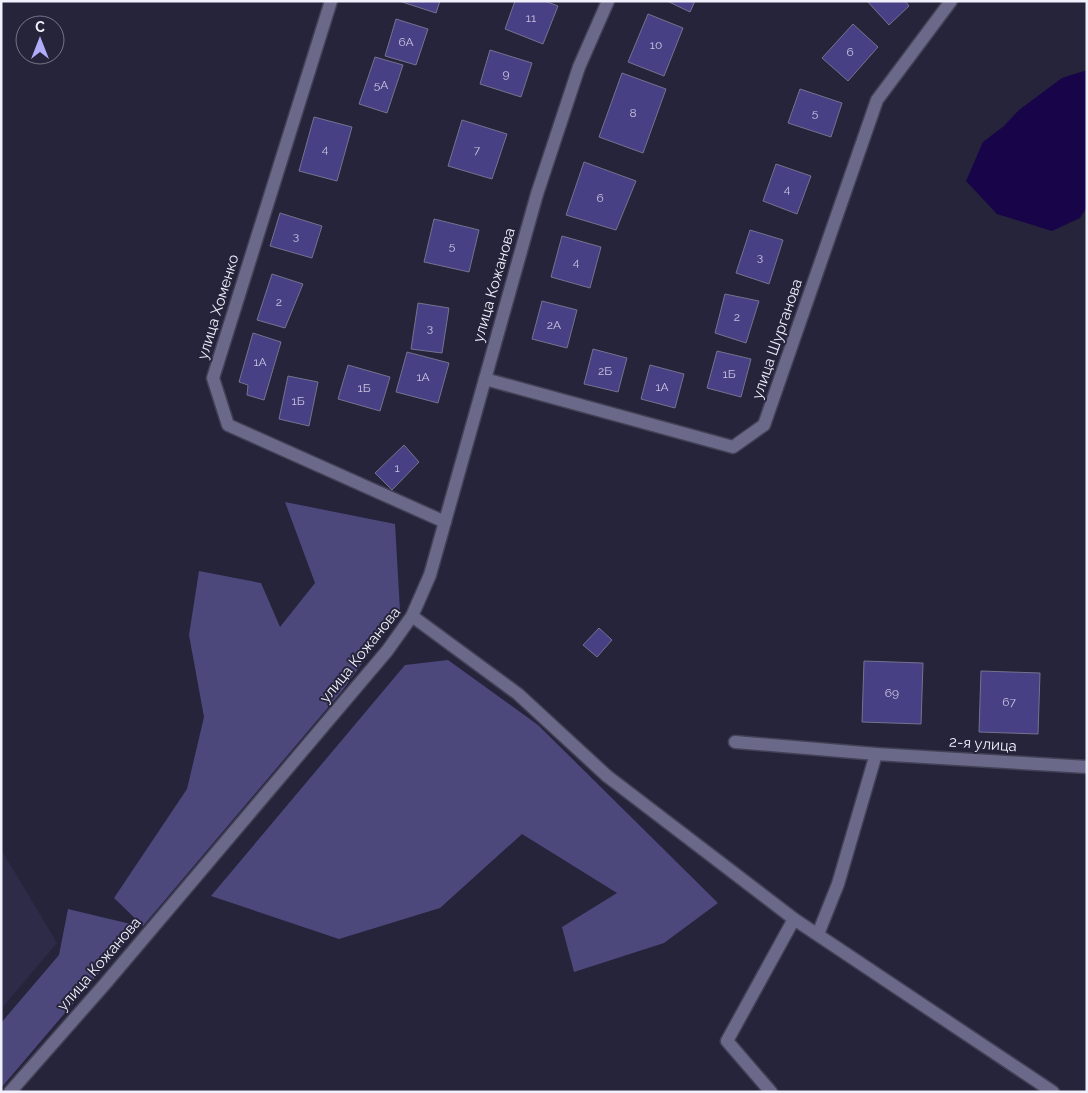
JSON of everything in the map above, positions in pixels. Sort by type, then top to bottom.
[{"type":"street","name":"улица Хоменко","points":[[331,1],[213,378],[228,425],[445,522]]},
{"type":"street","name":"улица Кожанова","points":[[10,1092],[381,658],[412,616],[430,575],[536,194],[579,67],[608,1]]},
{"type":"street","name":"улица Шурганова","points":[[485,379],[732,447],[764,425],[877,100],[951,1]]},
{"type":"street","points":[[412,616],[518,694],[607,776],[794,919],[1053,1092]]},
{"type":"street","name":"2-я улица","points":[[735,742],[876,754],[1087,767]]},
{"type":"street","points":[[818,934],[838,884],[876,754]]},
{"type":"street","points":[[771,1092],[726,1041],[794,919]]},
{"type":"shaded area","points":[[1087,70],[1087,207],[1080,218],[1052,231],[997,214],[966,181],[983,142],[1004,126],[1019,110],[1062,78]]},
{"type":"shaded area","points":[[285,502],[395,524],[400,611],[342,691],[143,926],[114,898],[187,789],[204,717],[189,635],[199,571],[261,583],[280,627],[315,583]]},
{"type":"shaded area","points":[[448,660],[538,725],[718,903],[664,943],[574,972],[562,927],[617,893],[522,834],[440,908],[339,939],[211,896],[405,665]]},
{"type":"shaded area","points":[[1,849],[57,943],[1,1009]]},
{"type":"shaded area","points":[[68,909],[139,926],[1,1088],[1,1023],[59,955]]},
{"type":"building","points":[[399,1],[440,1],[436,13]]},
{"type":"building","points":[[515,1],[545,1],[558,6],[543,44],[505,29]]},
{"type":"building","points":[[667,1],[695,1],[690,12]]},
{"type":"building","points":[[867,1],[905,1],[909,6],[889,25]]},
{"type":"building","points":[[648,14],[683,28],[664,76],[628,62]]},
{"type":"building","points":[[396,19],[428,29],[416,65],[385,56]]},
{"type":"building","points":[[853,24],[878,47],[848,81],[822,58]]},
{"type":"building","points":[[490,50],[532,63],[521,97],[480,84]]},
{"type":"building","points":[[375,57],[403,65],[387,113],[359,104]]},
{"type":"building","points":[[622,73],[666,89],[643,153],[599,137]]},
{"type":"building","points":[[800,89],[842,103],[831,137],[788,123]]},
{"type":"building","points":[[314,117],[352,127],[337,181],[299,171]]},
{"type":"building","points":[[462,120],[507,134],[492,179],[448,166]]},
{"type":"building","points":[[584,162],[636,181],[616,230],[566,215]]},
{"type":"building","points":[[776,164],[811,176],[797,214],[763,201]]},
{"type":"building","points":[[280,213],[322,226],[312,258],[270,246]]},
{"type":"building","points":[[434,219],[479,230],[469,272],[424,262]]},
{"type":"building","points":[[750,230],[783,240],[769,284],[736,273]]},
{"type":"building","points":[[562,236],[601,247],[590,288],[551,277]]},
{"type":"building","points":[[272,274],[303,284],[285,328],[257,320]]},
{"type":"building","points":[[725,294],[759,301],[746,343],[715,333]]},
{"type":"building","points":[[542,301],[577,310],[567,348],[532,339]]},
{"type":"building","points":[[418,303],[449,308],[442,353],[411,349]]},
{"type":"building","points":[[253,333],[281,342],[264,400],[247,395],[248,385],[239,382]]},
{"type":"building","points":[[593,349],[627,358],[618,392],[584,384]]},
{"type":"building","points":[[717,351],[751,359],[741,397],[707,388]]},
{"type":"building","points":[[407,352],[449,363],[438,403],[396,392]]},
{"type":"building","points":[[348,365],[390,377],[380,411],[338,399]]},
{"type":"building","points":[[650,365],[684,374],[675,408],[641,399]]},
{"type":"building","points":[[288,376],[318,382],[309,426],[279,419]]},
{"type":"building","points":[[404,445],[419,462],[392,490],[375,473]]},
{"type":"building","points":[[599,628],[612,640],[597,657],[583,645]]},
{"type":"building","points":[[864,661],[923,663],[921,724],[862,722]]},
{"type":"building","points":[[981,671],[1040,673],[1038,734],[979,732]]}]
